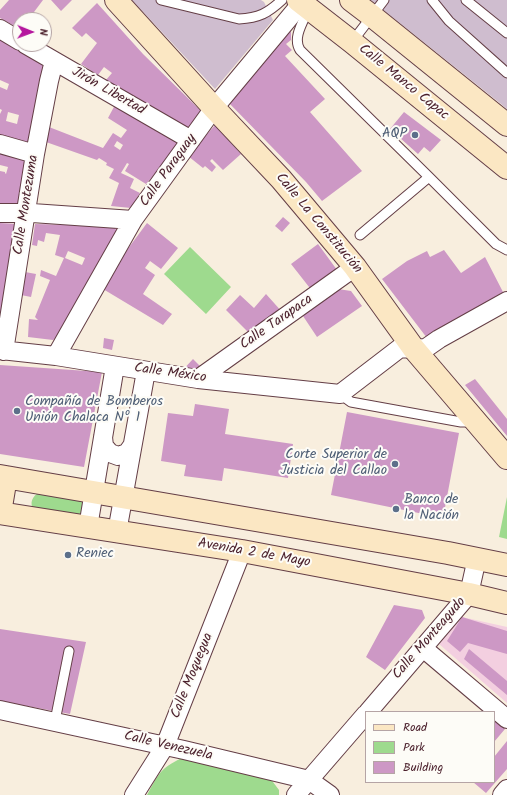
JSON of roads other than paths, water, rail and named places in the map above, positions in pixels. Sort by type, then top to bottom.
[{"type":"main road","name":"Calle La Constitución","points":[[116,0],[281,179],[355,267],[414,349],[507,458]]},
{"type":"main road","points":[[351,0],[378,8],[507,125]]},
{"type":"main road","name":"Calle Manco Capac","points":[[299,2],[352,42],[507,168]]},
{"type":"main road","points":[[0,513],[3,477],[507,564]]},
{"type":"main road","name":"Avenida 2 de Mayo","points":[[0,513],[242,551],[470,594],[507,603]]},
{"type":"street","name":"Calle Paraguay","points":[[56,356],[133,220],[214,108],[299,2]]},
{"type":"street","points":[[0,29],[12,36]]},
{"type":"street","name":"Jirón Libertad","points":[[39,52],[191,140]]},
{"type":"street","name":"Calle Montezuma","points":[[2,350],[35,154],[54,61]]},
{"type":"street","points":[[0,144],[35,154]]},
{"type":"street","points":[[0,213],[26,213],[133,220]]},
{"type":"street","name":"Calle Tarapaca","points":[[198,379],[355,267]]},
{"type":"street","points":[[340,394],[400,348],[426,348],[439,339],[507,301]]},
{"type":"street","name":"Calle México","points":[[2,350],[56,356],[198,379],[340,394]]},
{"type":"street","points":[[88,527],[115,366]]},
{"type":"street","points":[[117,532],[146,371]]},
{"type":"street","points":[[103,437],[104,446],[110,453],[118,456],[127,453],[132,446]]},
{"type":"street","name":"Calle Moquegua","points":[[134,795],[165,746],[242,551]]},
{"type":"street","name":"Calle Monteagudo","points":[[369,711],[470,594],[477,558]]},
{"type":"street","points":[[423,648],[507,719]]},
{"type":"street","name":"Calle Venezuela","points":[[0,710],[55,721],[309,780],[330,795]]},
{"type":"street","name":"Calle Monteagudo","points":[[296,795],[365,715]]},
{"type":"street","points":[[502,795],[507,789]]},
{"type":"lane","points":[[161,0],[239,18],[249,18],[299,2],[298,33],[296,41],[300,50],[496,244],[507,250]]},
{"type":"lane","points":[[432,0],[449,21],[507,72]]},
{"type":"lane","points":[[466,0],[507,34]]},
{"type":"lane","points":[[352,42],[378,8]]},
{"type":"lane","points":[[360,235],[429,177]]},
{"type":"lane","points":[[340,394],[351,402],[461,422],[476,422]]},
{"type":"lane","points":[[55,721],[69,651]]},
{"type":"place","name":"AQP","points":[[415,135]]},
{"type":"place","name":"Compañía de Bomberos Unión Chalaca Nº 1","points":[[17,411]]},
{"type":"place","name":"Corte Superior de Justicia del Callao","points":[[395,464]]},
{"type":"place","name":"Banco de la Nación","points":[[396,509]]},
{"type":"place","name":"Reniec","points":[[68,555]]}]
